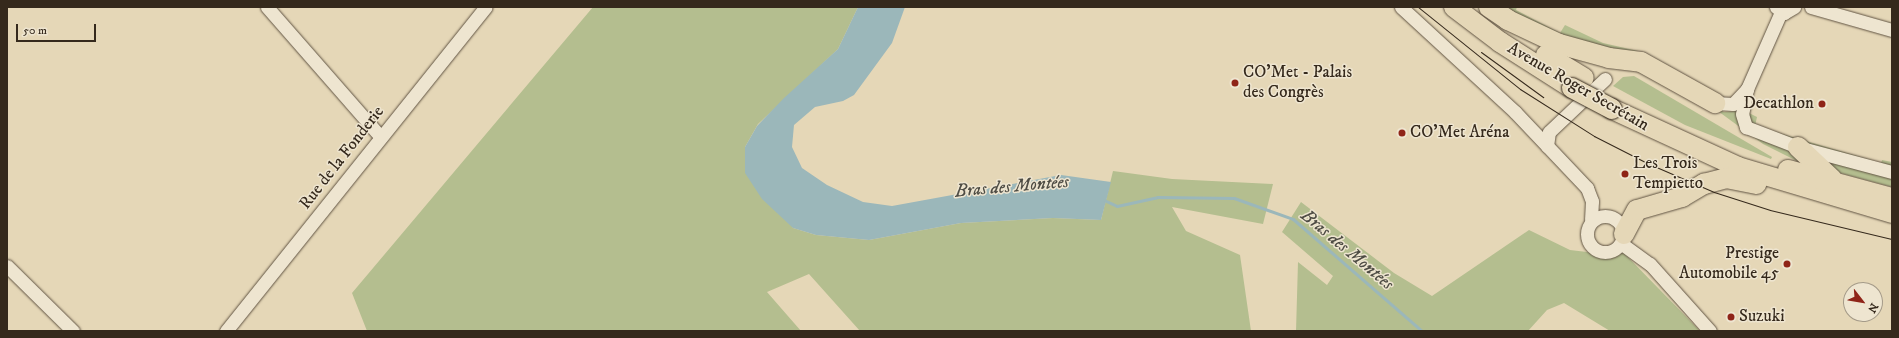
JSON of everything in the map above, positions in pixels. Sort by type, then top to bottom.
[{"type":"main road","name":"Avenue Roger Secrétain","points":[[1454,7],[1500,42],[1616,104],[1738,166],[1892,215]]},
{"type":"main road","name":"Avenue Roger Secrétain","points":[[1475,7],[1578,83]]},
{"type":"main road","points":[[1489,7],[1508,20],[1559,44],[1609,58],[1641,62],[1715,103]]},
{"type":"main road","name":"Avenue Roger Secrétain","points":[[1616,104],[1750,157],[1892,198]]},
{"type":"main road","points":[[1798,147],[1809,161],[1835,181]]},
{"type":"main road","points":[[1623,239],[1637,210],[1671,202],[1704,184],[1726,178],[1892,215]]},
{"type":"street","points":[[267,7],[381,137]]},
{"type":"street","name":"Rue de la Fonderie","points":[[226,331],[486,7]]},
{"type":"street","points":[[1401,7],[1546,146],[1587,188],[1592,201],[1591,219],[1585,232],[1586,238],[1606,251],[1623,239]]},
{"type":"street","points":[[1794,7],[1778,10],[1747,89],[1742,114],[1746,127],[1798,147],[1892,172]]},
{"type":"street","points":[[1811,7],[1892,30]]},
{"type":"street","points":[[1546,146],[1549,132],[1606,79]]},
{"type":"street","points":[[1715,103],[1733,104],[1747,89]]},
{"type":"street","points":[[1591,219],[1607,218],[1623,239],[1650,264],[1710,331]]},
{"type":"street","points":[[7,266],[73,331]]},
{"type":"green space","points":[[593,7],[858,7],[838,49],[758,124],[745,147],[793,228],[816,235],[869,240],[961,223],[1053,218],[1101,220],[1113,171],[1172,179],[1273,184],[1263,224],[1172,207],[1186,231],[1240,255],[1251,331],[860,331],[809,274],[767,292],[801,331],[367,331],[352,293]]},
{"type":"green space","points":[[1493,7],[1517,7],[1516,10],[1560,33],[1565,25],[1603,43],[1638,51],[1636,56],[1606,55]]},
{"type":"green space","points":[[1634,76],[1772,157],[1771,159],[1685,125],[1613,86],[1623,77]]},
{"type":"green space","points":[[1711,106],[1724,112],[1737,111],[1740,126],[1785,146],[1803,164],[1763,144]]},
{"type":"green space","points":[[1747,112],[1757,117],[1755,126],[1881,163],[1882,160],[1892,162],[1892,168],[1777,136],[1750,124]]},
{"type":"green space","points":[[1810,156],[1892,176],[1892,187],[1829,170]]},
{"type":"green space","points":[[1301,202],[1394,273],[1432,296],[1529,230],[1570,250],[1612,255],[1621,250],[1700,331],[1610,331],[1564,303],[1547,310],[1528,331],[1296,331],[1298,262],[1327,285],[1333,276],[1282,232]]},
{"type":"water","points":[[858,7],[905,7],[892,43],[854,95],[843,101],[815,107],[794,125],[792,147],[802,168],[827,185],[863,202],[892,206],[1061,175],[1111,182],[1101,220],[1053,218],[961,223],[869,240],[816,235],[793,228],[762,199],[745,173],[745,147],[757,126],[784,98],[838,49]]},
{"type":"waterway","name":"Bras des Montées","points":[[1104,200],[1117,206],[1158,197],[1234,198],[1293,219],[1422,331]]},
{"type":"tram line","points":[[1418,7],[1520,89],[1594,136],[1647,163],[1714,192],[1770,210],[1892,239]]},
{"type":"tram line","points":[[1481,52],[1543,97]]},
{"type":"place","name":"CO'Met - Palais des Congrès","points":[[1235,83]]},
{"type":"place","name":"Decathlon","points":[[1822,104]]},
{"type":"place","name":"CO'Met Aréna","points":[[1402,133]]},
{"type":"place","name":"Les Trois Tempietto","points":[[1625,174]]},
{"type":"place","name":"Prestige Automobile 45","points":[[1787,264]]},
{"type":"place","name":"Suzuki","points":[[1731,317]]}]
